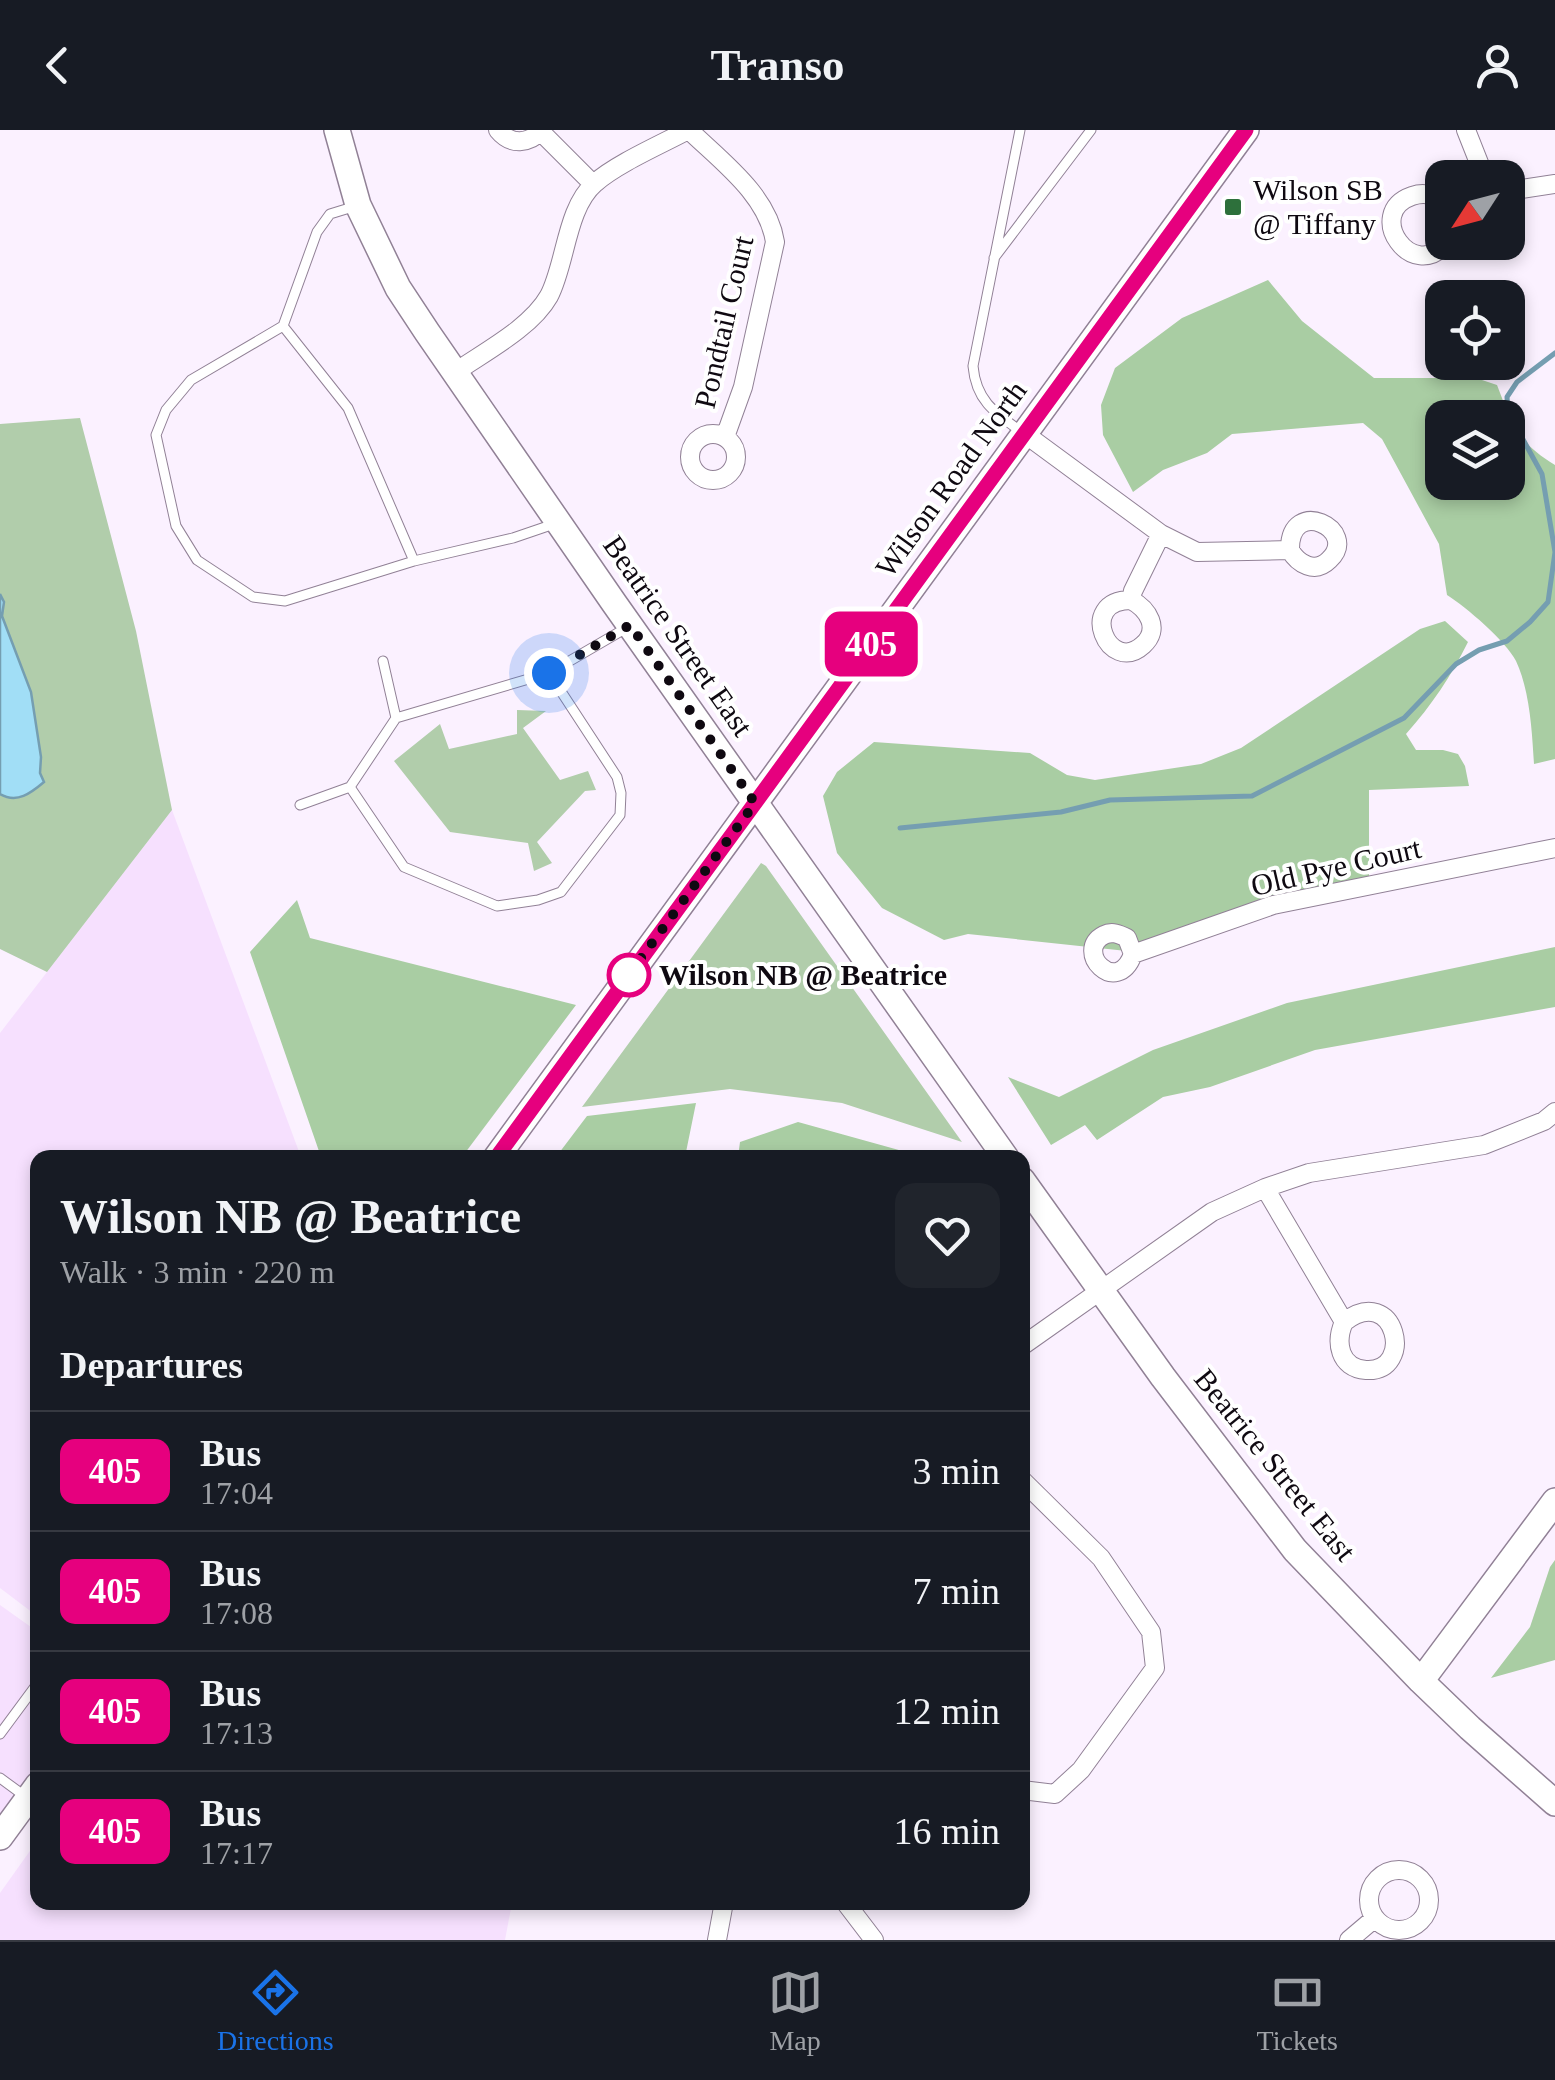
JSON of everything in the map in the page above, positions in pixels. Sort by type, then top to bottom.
[{"type":"street","name":"Beatrice Street East","points":[[337,130],[358,205],[398,288],[1000,1150]]},
{"type":"street","points":[[498,130],[517,142],[541,131],[593,184]]},
{"type":"street","points":[[454,373],[528,322],[541,308],[550,293],[579,206],[593,184],[688,130]]},
{"type":"street","name":"Pondtail Court","points":[[688,130],[750,191],[772,224],[775,242],[743,387],[725,437]]},
{"type":"street","name":"Wilson Road North","points":[[502,1150],[1246,130]]},
{"type":"street","points":[[1466,130],[1478,160]]},
{"type":"street","points":[[1525,188],[1555,184]]},
{"type":"street","points":[[1425,194],[1404,199],[1394,212],[1392,228],[1398,242],[1410,253],[1425,256]]},
{"type":"street","points":[[1025,434],[1161,534],[1197,552],[1290,550]]},
{"type":"street","points":[[1132,600],[1161,534]]},
{"type":"street","name":"Old Pye Court","points":[[1133,954],[1273,906],[1555,848]]},
{"type":"street","points":[[1030,1340],[1212,1212],[1265,1188],[1309,1173],[1484,1145],[1544,1121],[1555,1112]]},
{"type":"street","points":[[1265,1188],[1344,1322]]},
{"type":"street","name":"Beatrice Street East","points":[[1030,1191],[1163,1377],[1295,1550],[1422,1681],[1555,1803]]},
{"type":"street","points":[[1030,1488],[1100,1558],[1151,1632],[1155,1668],[1081,1770],[1055,1794],[1030,1791]]},
{"type":"street","points":[[1422,1681],[1555,1501]]},
{"type":"street","points":[[0,1837],[30,1796]]},
{"type":"street","points":[[717,1940],[723,1910]]},
{"type":"street","points":[[852,1910],[874,1940]]},
{"type":"street","points":[[1349,1940],[1375,1918]]},
{"type":"lane","points":[[1020,130],[972,366],[982,400],[1025,434]]},
{"type":"lane","points":[[992,260],[1091,130]]},
{"type":"lane","points":[[358,205],[330,214],[317,232],[283,326],[191,380],[166,410],[156,435],[176,526],[197,560],[252,597],[286,601],[558,522]]},
{"type":"lane","points":[[283,326],[348,408],[414,561]]},
{"type":"lane","points":[[300,805],[350,787],[396,718],[549,673],[630,625]]},
{"type":"lane","points":[[383,661],[396,718]]},
{"type":"lane","points":[[350,787],[404,867],[498,906],[561,892],[620,814],[621,793],[616,777],[549,673]]},
{"type":"lane","points":[[0,1734],[30,1692]]},
{"type":"lane","points":[[0,1778],[30,1791]]},
{"type":"shaded area","points":[[172,810],[298,1150],[30,1150],[30,1611],[0,1588],[0,1033]]},
{"type":"shaded area","points":[[0,1605],[30,1626],[30,1795],[0,1837]]},
{"type":"shaded area","points":[[30,1851],[30,1910],[511,1910],[505,1940],[0,1940],[0,1893]]},
{"type":"green space","points":[[1268,280],[1302,321],[1374,378],[1482,380],[1497,385],[1503,400],[1425,400],[1425,500],[1525,500],[1525,441],[1555,465],[1555,759],[1534,764],[1527,698],[1516,661],[1485,625],[1447,595],[1439,544],[1382,439],[1363,423],[1232,434],[1207,453],[1163,470],[1133,492],[1103,435],[1101,405],[1115,368],[1182,318]]},
{"type":"green space","points":[[80,418],[136,631],[172,810],[47,972],[0,949],[0,424]]},
{"type":"green space","points":[[1445,621],[1468,642],[1440,690],[1406,734],[1416,750],[1458,754],[1469,786],[1369,790],[1369,885],[1136,952],[968,934],[944,940],[882,908],[837,853],[823,796],[837,772],[874,742],[1030,753],[1067,775],[1095,780],[1201,764],[1241,748],[1420,629]]},
{"type":"green space","points":[[517,710],[546,711],[523,728],[560,780],[588,771],[596,790],[585,791],[537,842],[552,863],[534,871],[528,843],[450,832],[394,761],[440,724],[449,749],[517,734]]},
{"type":"green space","points":[[761,863],[962,1142],[842,1103],[730,1089],[582,1107]]},
{"type":"green space","points":[[297,900],[310,938],[576,1005],[467,1150],[319,1150],[250,952]]},
{"type":"green space","points":[[1555,947],[1555,1007],[1315,1050],[1210,1087],[1163,1097],[1097,1140],[1085,1125],[1051,1145],[1008,1077],[1059,1097],[1153,1050],[1287,1003]]},
{"type":"green space","points":[[696,1103],[686,1150],[561,1150],[587,1116]]},
{"type":"green space","points":[[798,1122],[899,1150],[739,1150],[740,1142]]},
{"type":"green space","points":[[1555,1560],[1555,1660],[1491,1678],[1530,1627]]},
{"type":"water","points":[[0,594],[4,602],[2,616],[31,692],[44,782],[18,797],[0,794]]},
{"type":"waterway","points":[[900,828],[1061,812],[1110,800],[1252,796],[1404,718],[1456,664],[1479,650],[1507,641],[1548,602],[1555,552],[1542,474],[1508,412],[1507,397],[1517,382],[1555,353]]},
{"type":"bus line","name":"405","points":[[502,1150],[1246,130]]},
{"type":"place","name":"Wilson SB @ Tiffany","points":[[1233,207]]},
{"type":"place","name":"Wilson NB @ Beatrice","points":[[629,975]]},
{"type":"route","points":[[549,673],[630,625],[755,803],[625,980],[629,975]]}]
